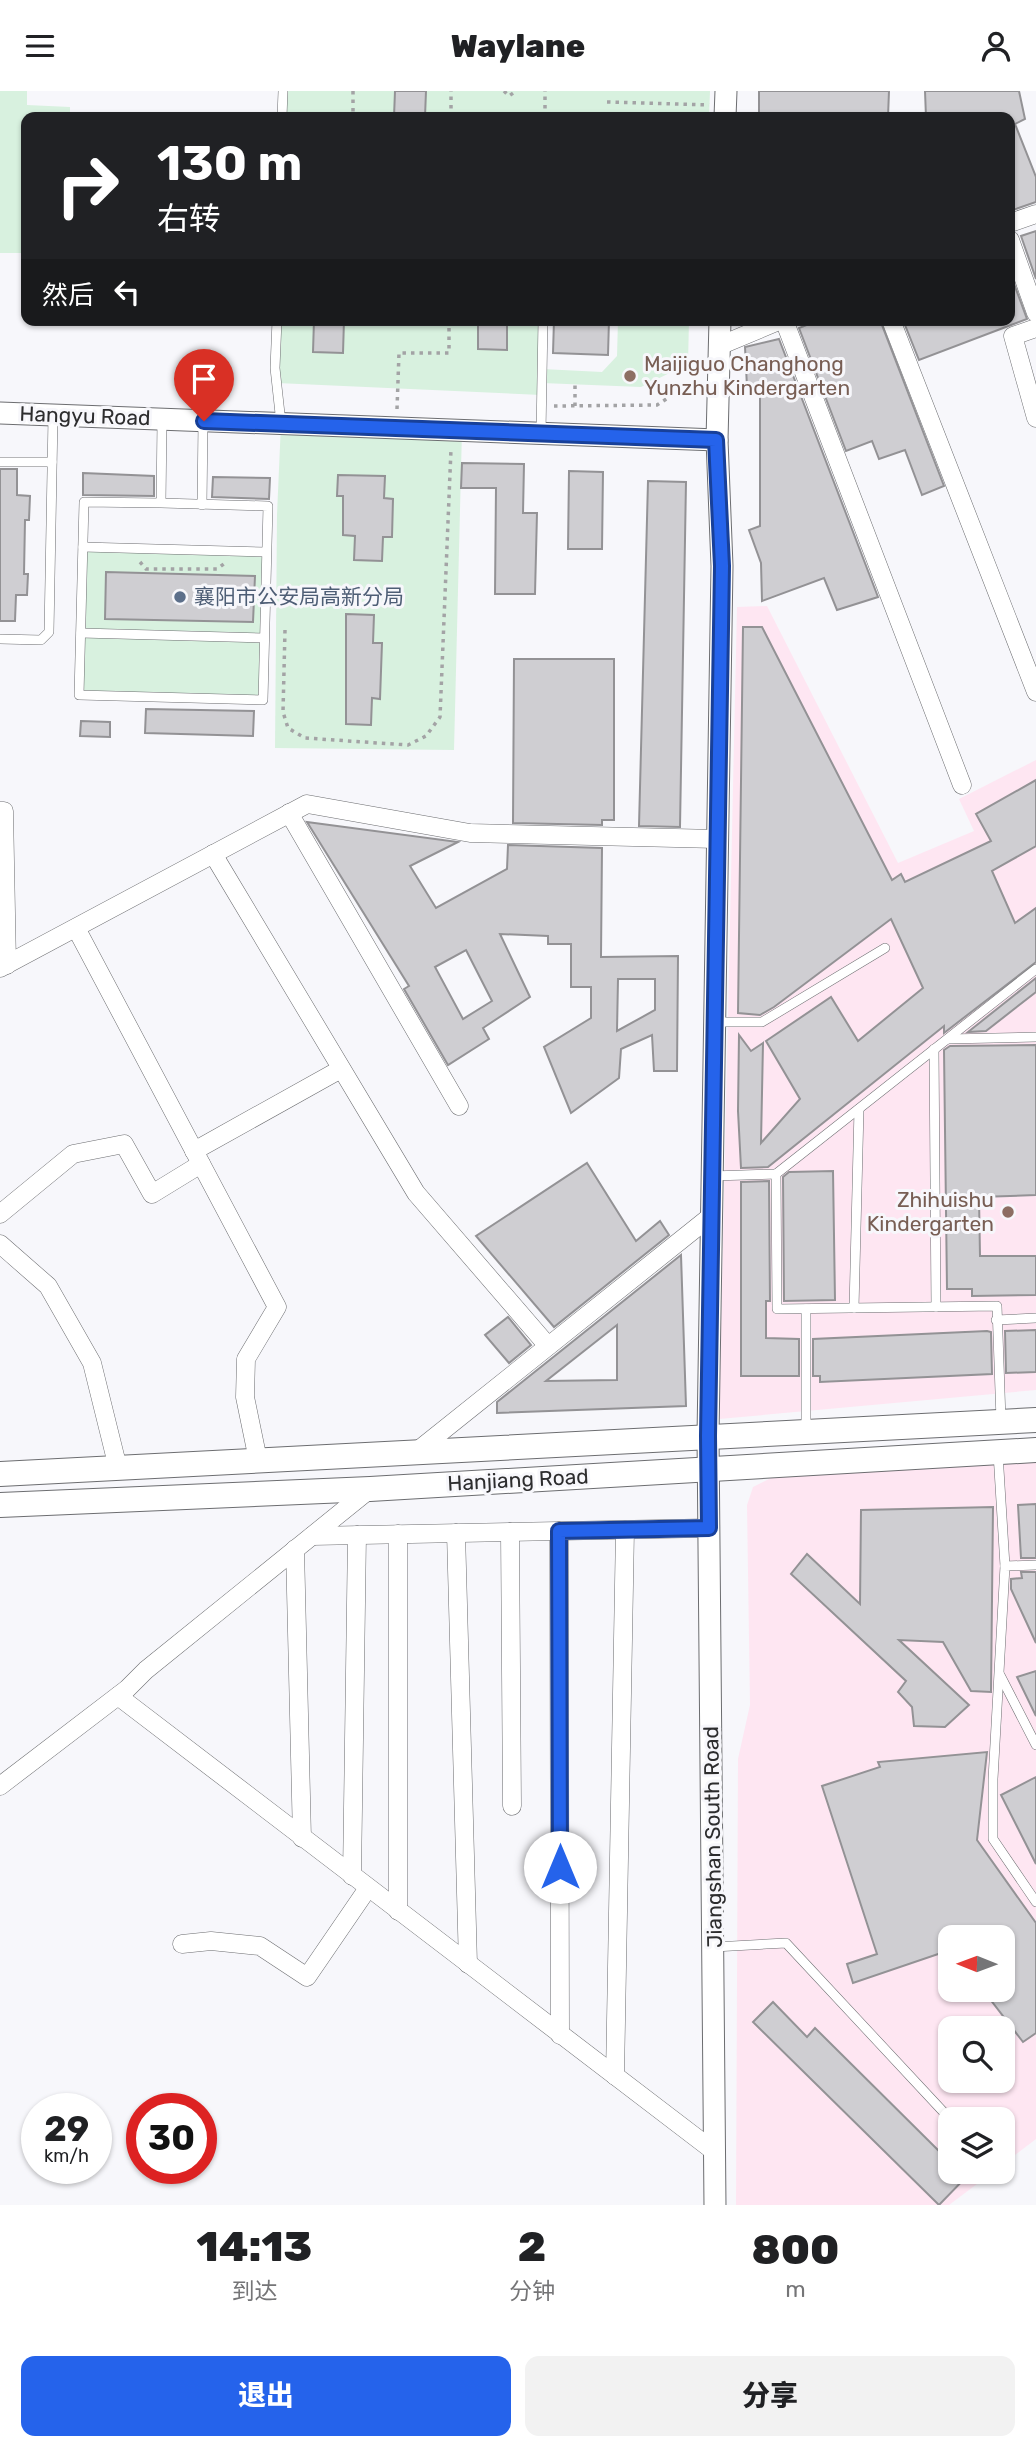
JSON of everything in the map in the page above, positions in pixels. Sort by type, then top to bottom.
[{"type":"main road","name":"Hanjiang Road","points":[[0,1474],[1036,1420]]},
{"type":"main road","name":"Hanjiang Road","points":[[0,1505],[370,1489],[1036,1450]]},
{"type":"street","points":[[1015,221],[1036,213]]},
{"type":"street","points":[[1015,254],[1036,313]]},
{"type":"street","name":"Jiangshan South Road","points":[[715,2205],[708,1436],[722,566],[716,440],[720,326]]},
{"type":"street","points":[[719,356],[772,326]]},
{"type":"street","points":[[784,326],[962,785]]},
{"type":"street","points":[[893,326],[1036,692]]},
{"type":"street","points":[[1036,328],[1013,336],[1036,418]]},
{"type":"street","name":"Hangyu Road","points":[[0,413],[716,440]]},
{"type":"street","points":[[0,811],[4,811],[4,967],[307,804],[470,833],[717,839]]},
{"type":"street","points":[[289,813],[459,1106]]},
{"type":"street","points":[[213,854],[416,1193],[548,1346]]},
{"type":"street","points":[[76,928],[277,1307],[246,1359],[245,1397],[258,1460]]},
{"type":"street","points":[[0,1214],[73,1154],[124,1144],[152,1194],[197,1158],[341,1069]]},
{"type":"street","points":[[416,1452],[711,1216]]},
{"type":"street","points":[[0,1244],[48,1286],[92,1363],[118,1468]]},
{"type":"street","points":[[0,1786],[118,1696],[146,1669],[370,1489]]},
{"type":"street","points":[[312,1536],[709,1528]]},
{"type":"street","points":[[615,2076],[625,1529]]},
{"type":"street","points":[[559,1531],[560,2035]]},
{"type":"street","points":[[510,1532],[512,1806]]},
{"type":"street","points":[[456,1533],[467,1964]]},
{"type":"street","points":[[398,1534],[398,1910]]},
{"type":"street","points":[[352,1876],[356,1535]]},
{"type":"street","points":[[295,1549],[302,1838]]},
{"type":"street","points":[[118,1696],[715,2153]]},
{"type":"street","points":[[182,1944],[211,1941],[260,1946],[307,1977],[368,1888]]},
{"type":"lane","points":[[282,112],[283,91]]},
{"type":"lane","points":[[277,326],[275,368],[281,423]]},
{"type":"lane","points":[[541,433],[543,326]]},
{"type":"lane","points":[[0,639],[41,640],[49,632],[54,415]]},
{"type":"lane","points":[[161,503],[162,419]]},
{"type":"lane","points":[[202,505],[204,421]]},
{"type":"lane","points":[[0,461],[52,462]]},
{"type":"lane","points":[[85,502],[202,505],[268,506],[262,700],[79,695],[85,502]]},
{"type":"lane","points":[[83,547],[266,552]]},
{"type":"lane","points":[[81,633],[264,638]]},
{"type":"lane","points":[[714,1022],[762,1022],[885,948]]},
{"type":"lane","points":[[712,1176],[776,1174],[1036,969]]},
{"type":"lane","points":[[948,1038],[1036,1037]]},
{"type":"lane","points":[[934,1049],[936,1307]]},
{"type":"lane","points":[[854,1308],[859,1109]]},
{"type":"lane","points":[[776,1174],[777,1310],[997,1306],[1001,1422]]},
{"type":"lane","points":[[806,1309],[806,1432]]},
{"type":"lane","points":[[996,1320],[1036,1318]]},
{"type":"lane","points":[[998,1452],[1005,1566],[993,1779],[993,1839],[1036,1902]]},
{"type":"lane","points":[[1005,1566],[1036,1565]]},
{"type":"lane","points":[[999,1673],[1036,1745]]},
{"type":"lane","points":[[714,1947],[786,1943],[939,2107]]},
{"type":"path","points":[[353,91],[353,112]]},
{"type":"path","points":[[451,91],[451,112]]},
{"type":"path","points":[[504,91],[509,96],[516,91]]},
{"type":"path","points":[[545,91],[545,112]]},
{"type":"path","points":[[607,102],[725,105]]},
{"type":"path","points":[[397,428],[399,353],[449,353],[449,326]]},
{"type":"path","points":[[541,406],[657,405],[719,356]]},
{"type":"path","points":[[575,385],[575,406]]},
{"type":"path","points":[[285,630],[283,712],[288,728],[305,738],[408,745],[426,736],[440,717],[452,430]]},
{"type":"path","points":[[129,548],[146,569],[217,569],[236,552]]},
{"type":"shaded area","points":[[767,606],[898,863],[974,831],[959,799],[1036,760],[1036,1390],[719,1419],[737,607]]},
{"type":"shaded area","points":[[1036,1457],[1036,2139],[1015,2155],[1015,2107],[938,2107],[938,2184],[977,2184],[949,2205],[736,2205],[738,1759],[750,1705],[747,1505],[753,1487],[775,1476]]},
{"type":"green space","points":[[0,91],[27,91],[27,105],[70,107],[70,112],[21,112],[21,253],[0,253]]},
{"type":"green space","points":[[283,91],[710,91],[709,112],[282,112]]},
{"type":"green space","points":[[277,326],[543,326],[542,369],[602,372],[617,356],[618,326],[689,326],[688,364],[641,387],[542,383],[541,395],[277,383]]},
{"type":"green space","points":[[281,423],[462,430],[454,750],[275,748],[277,515]]},
{"type":"green space","points":[[83,547],[266,552],[263,700],[79,695]]},
{"type":"building","points":[[395,91],[426,91],[425,112],[394,112]]},
{"type":"building","points":[[759,91],[889,91],[888,112],[759,112]]},
{"type":"building","points":[[925,91],[1019,91],[1025,119],[1015,124],[1015,112],[926,112]]},
{"type":"building","points":[[1015,124],[1036,177],[1036,202],[1015,209]]},
{"type":"building","points":[[1036,231],[1036,279],[1021,236]]},
{"type":"building","points":[[1015,287],[1027,319],[1015,324]]},
{"type":"building","points":[[314,326],[344,326],[343,353],[313,352]]},
{"type":"building","points":[[478,326],[507,326],[507,350],[478,349]]},
{"type":"building","points":[[554,326],[609,326],[608,355],[553,353]]},
{"type":"building","points":[[882,326],[944,486],[922,495],[905,450],[879,459],[872,441],[846,451],[799,328]]},
{"type":"building","points":[[905,326],[1009,326],[919,360]]},
{"type":"building","points":[[779,339],[878,597],[837,610],[824,578],[762,601],[761,563],[749,530],[760,526],[760,382],[747,387],[745,347]]},
{"type":"building","points":[[462,463],[524,464],[523,513],[537,513],[535,594],[495,594],[496,488],[461,488]]},
{"type":"building","points":[[0,469],[17,469],[17,495],[30,496],[29,520],[25,520],[24,574],[28,574],[27,595],[16,595],[15,621],[0,621]]},
{"type":"building","points":[[569,471],[603,472],[602,549],[568,549]]},
{"type":"building","points":[[83,473],[154,476],[154,496],[83,495]]},
{"type":"building","points":[[338,475],[385,476],[384,498],[393,499],[392,537],[383,537],[382,561],[354,560],[355,536],[343,535],[343,496],[337,496]]},
{"type":"building","points":[[213,477],[270,478],[269,499],[212,497]]},
{"type":"building","points":[[648,481],[686,482],[680,827],[639,826]]},
{"type":"building","name":"襄阳市公安局高新分局","points":[[106,572],[255,576],[253,622],[105,619]]},
{"type":"building","points":[[346,614],[374,615],[373,643],[382,643],[380,699],[372,698],[371,725],[346,724]]},
{"type":"building","points":[[743,627],[762,627],[892,880],[901,874],[905,882],[991,841],[976,814],[1036,780],[1036,846],[992,871],[1015,923],[1036,908],[1036,962],[944,1033],[944,1026],[768,1167],[741,1168],[738,1111],[739,1035],[751,1051],[763,1043],[761,1143],[800,1099],[766,1041],[831,997],[858,1041],[923,988],[891,919],[774,1007],[760,1015],[738,1013]]},
{"type":"building","points":[[514,659],[614,659],[614,820],[602,820],[602,825],[513,823]]},
{"type":"building","points":[[146,709],[254,711],[253,736],[145,733]]},
{"type":"building","points":[[81,721],[110,722],[110,737],[80,736]]},
{"type":"building","points":[[307,822],[458,842],[410,866],[436,908],[507,869],[508,845],[602,848],[601,957],[678,956],[677,1071],[654,1071],[652,1035],[621,1049],[619,1078],[571,1113],[544,1047],[591,1018],[591,987],[571,987],[571,944],[548,944],[548,936],[500,934],[530,997],[483,1028],[489,1039],[448,1065],[404,989],[409,986]],"holes":[[[466,950],[492,1001],[463,1019],[435,967]],[[618,979],[655,979],[655,1010],[617,1031]]]},
{"type":"building","points":[[1036,978],[1036,992],[986,1031],[968,1032]]},
{"type":"building","points":[[1036,1045],[1036,1195],[979,1197],[980,1256],[1036,1256],[1036,1295],[972,1296],[972,1289],[947,1289],[944,1050],[950,1046]]},
{"type":"building","points":[[587,1163],[636,1241],[660,1221],[669,1235],[554,1327],[476,1236]]},
{"type":"building","points":[[833,1171],[835,1300],[784,1301],[783,1177],[789,1172]]},
{"type":"building","points":[[769,1181],[770,1301],[766,1301],[766,1338],[799,1339],[799,1376],[741,1376],[741,1182]]},
{"type":"building","points":[[681,1255],[686,1406],[497,1413],[497,1402]],"holes":[[[617,1325],[617,1380],[546,1381]]]},
{"type":"building","points":[[508,1317],[531,1345],[509,1363],[485,1335]]},
{"type":"building","points":[[1036,1330],[1036,1372],[1006,1373],[1005,1331]]},
{"type":"building","points":[[991,1332],[992,1374],[820,1382],[820,1376],[813,1376],[813,1339]]},
{"type":"building","points":[[1036,1504],[1036,1558],[1021,1558],[1018,1505]]},
{"type":"building","points":[[993,1507],[991,1692],[971,1691],[943,1642],[899,1640],[969,1705],[945,1727],[914,1726],[912,1707],[898,1692],[906,1681],[791,1574],[807,1554],[860,1604],[861,1510]]},
{"type":"building","points":[[1021,1572],[1036,1572],[1036,1643],[1011,1589],[1011,1579],[1022,1578]]},
{"type":"building","points":[[1036,1671],[1036,1716],[1017,1677]]},
{"type":"building","points":[[987,1752],[977,1840],[1036,1923],[1036,2033],[1023,2042],[1015,2032],[1015,2016],[1003,2016],[992,2002],[1015,2002],[1015,1925],[938,1925],[938,1954],[853,1983],[847,1964],[877,1954],[822,1786],[880,1767],[878,1762]]},
{"type":"building","points":[[1036,1777],[1036,1864],[1001,1795]]},
{"type":"building","points":[[773,2002],[807,2037],[815,2028],[938,2150],[938,2184],[959,2184],[939,2205],[753,2022]]},
{"type":"place","name":"Maijiguo Changhong Yunzhu Kindergarten","points":[[630,376]]},
{"type":"place","name":"襄阳市公安局高新分局","points":[[180,597]]},
{"type":"place","name":"Zhihuishu Kindergarten","points":[[1008,1212]]},
{"type":"route","points":[[204,421],[716,440],[722,566],[708,1436],[709,1528],[559,1531],[560,1867]]}]
